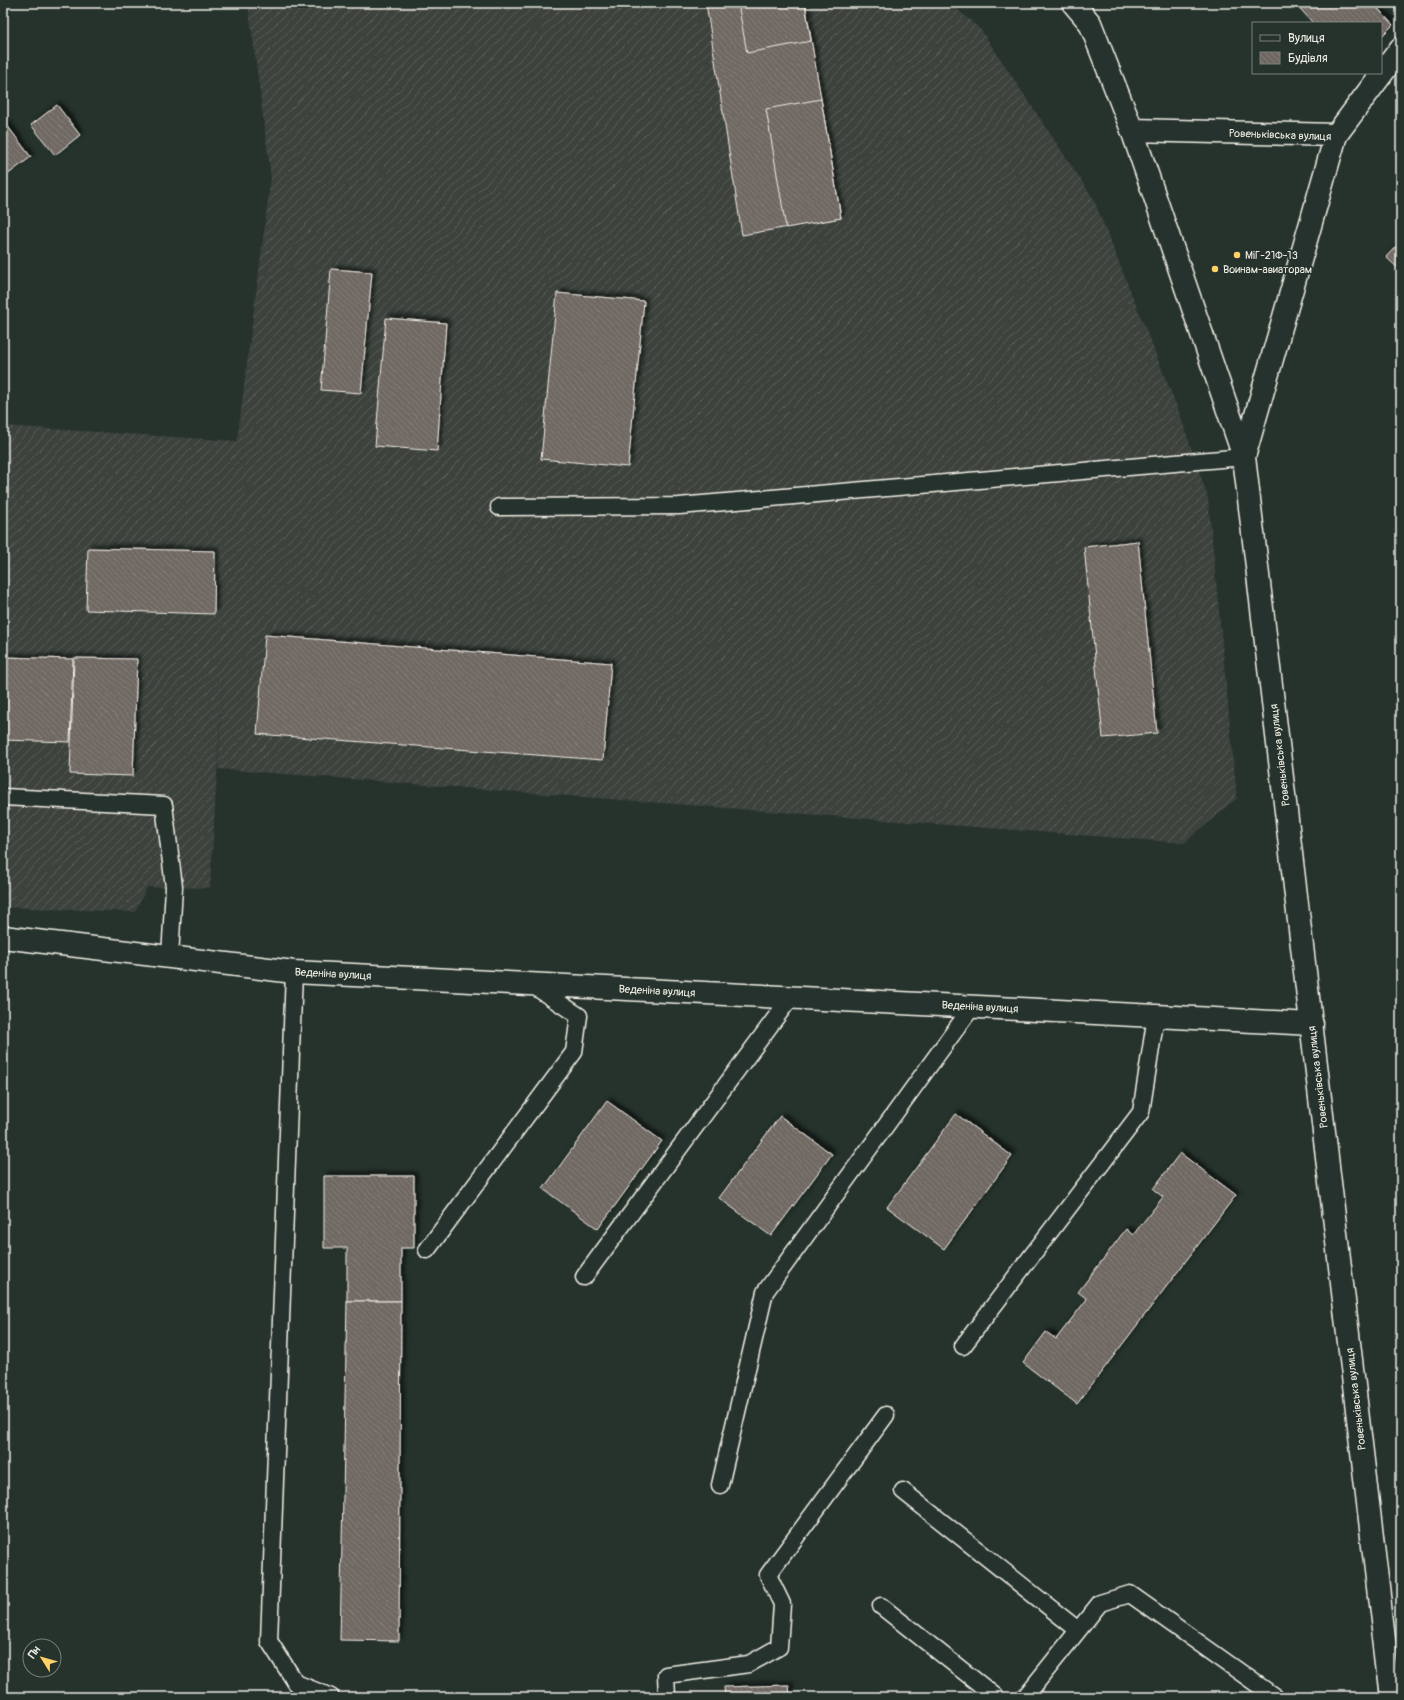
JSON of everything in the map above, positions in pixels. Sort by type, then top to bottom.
[{"type":"street","name":"Ровеньківська вулиця","points":[[1073,3],[1090,23],[1132,130],[1244,457],[1391,1697]]},
{"type":"street","points":[[1382,73],[1401,48]]},
{"type":"street","points":[[1336,135],[1382,74]]},
{"type":"street","name":"Ровеньківська вулиця","points":[[1132,130],[1336,135],[1244,457]]},
{"type":"street","name":"Веденіна вулиця","points":[[3,937],[294,972],[1312,1024]]},
{"type":"lane","points":[[499,507],[679,506],[1244,457]]},
{"type":"lane","points":[[3,796],[164,805],[174,887],[170,957]]},
{"type":"lane","points":[[294,972],[269,1641],[296,1683],[331,1697]]},
{"type":"lane","points":[[427,1250],[574,1052],[579,1016],[531,984]]},
{"type":"lane","points":[[584,1277],[791,997]]},
{"type":"lane","points":[[720,1485],[765,1292],[972,1007]]},
{"type":"lane","points":[[963,1346],[1141,1112],[1156,1016]]},
{"type":"lane","points":[[667,1697],[666,1675],[749,1664],[779,1647],[782,1604],[768,1575],[886,1415]]},
{"type":"lane","points":[[903,1491],[1078,1630]]},
{"type":"lane","points":[[1024,1697],[1100,1603],[1130,1594],[1275,1697]]},
{"type":"lane","points":[[881,1606],[996,1697]]},
{"type":"shaded area","points":[[248,3],[950,3],[981,30],[1093,198],[1179,412],[1208,498],[1237,798],[1184,843],[218,769],[224,657],[210,888],[147,887],[135,912],[3,907],[3,426],[237,441],[271,177]]},
{"type":"building","points":[[706,3],[805,3],[841,218],[742,235]]},
{"type":"building","points":[[738,3],[805,3],[811,41],[747,53]]},
{"type":"building","points":[[1295,3],[1373,3],[1393,25],[1382,36],[1382,22],[1312,22]]},
{"type":"building","points":[[821,99],[841,218],[786,228],[766,109]]},
{"type":"building","points":[[57,105],[80,135],[55,155],[31,125]]},
{"type":"building","points":[[3,120],[31,157],[7,175],[3,170]]},
{"type":"building","points":[[1401,241],[1401,271],[1386,257]]},
{"type":"building","points":[[331,269],[372,272],[361,393],[321,390]]},
{"type":"building","points":[[557,293],[644,301],[628,467],[541,459]]},
{"type":"building","points":[[386,318],[446,323],[437,451],[375,446]]},
{"type":"building","points":[[1138,541],[1157,733],[1103,738],[1084,547]]},
{"type":"building","points":[[88,548],[215,551],[214,614],[86,610]]},
{"type":"building","points":[[265,635],[611,663],[603,760],[257,734]]},
{"type":"building","points":[[3,657],[73,659],[70,742],[3,740]]},
{"type":"building","points":[[74,658],[137,659],[133,776],[70,774]]},
{"type":"building","points":[[607,1101],[662,1141],[598,1229],[543,1189]]},
{"type":"building","points":[[956,1114],[1012,1156],[944,1249],[887,1207]]},
{"type":"building","points":[[780,1116],[832,1154],[771,1236],[719,1198]]},
{"type":"building","points":[[1180,1153],[1236,1195],[1077,1404],[1023,1363],[1046,1332],[1056,1339],[1087,1299],[1078,1292],[1126,1229],[1133,1235],[1163,1197],[1153,1189]]},
{"type":"building","points":[[324,1176],[414,1176],[414,1248],[401,1248],[401,1301],[347,1301],[347,1248],[324,1248]]},
{"type":"building","points":[[347,1301],[401,1301],[399,1641],[340,1640]]},
{"type":"building","points":[[789,1685],[790,1697],[725,1697],[724,1687]]},
{"type":"place","name":"МіГ-21Ф-13","points":[[1237,255]]},
{"type":"place","name":"Воинам-авиаторам","points":[[1215,269]]}]
